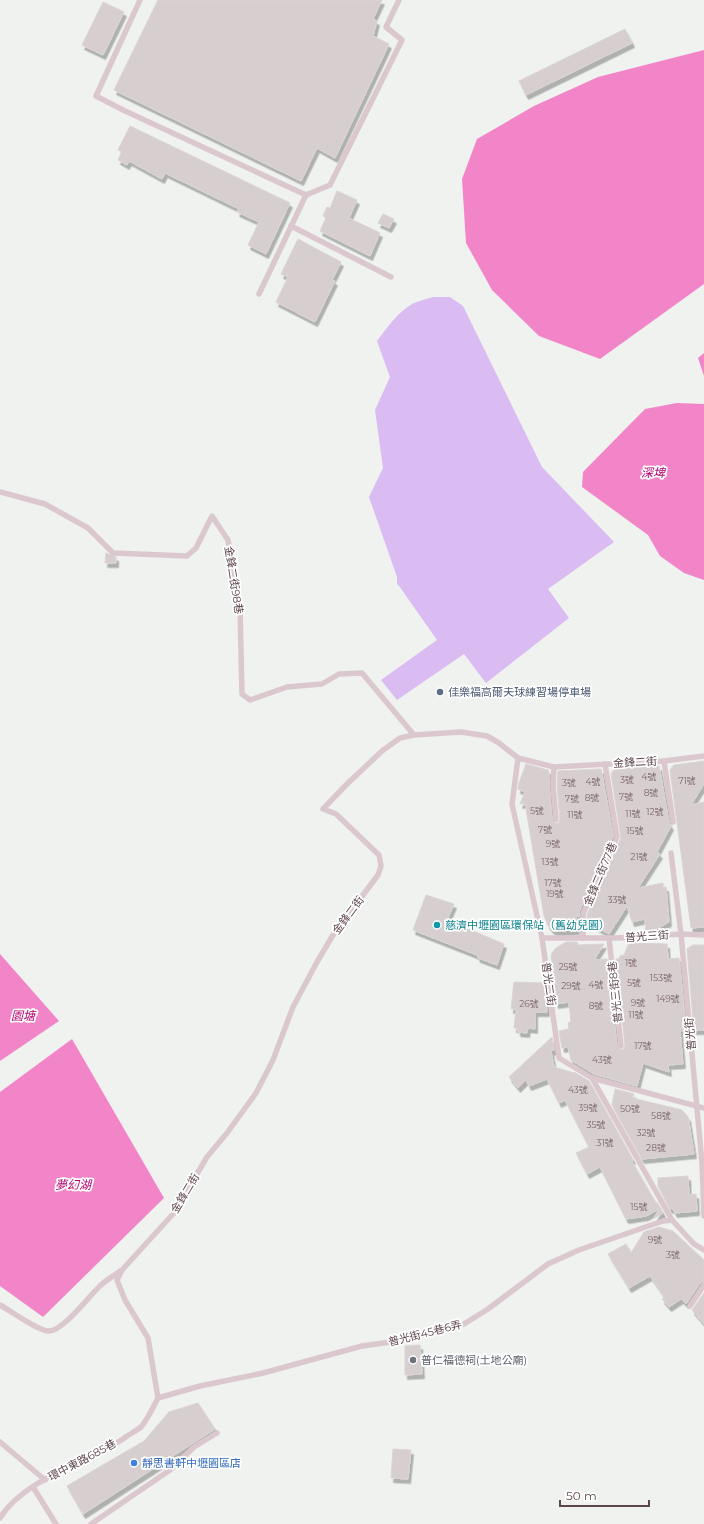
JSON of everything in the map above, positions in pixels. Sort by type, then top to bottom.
[{"type":"lane","points":[[140,0],[96,96],[306,195]]},
{"type":"lane","points":[[260,294],[306,195],[330,185],[402,40],[386,27],[399,0]]},
{"type":"lane","points":[[291,226],[390,277]]},
{"type":"lane","name":"金鋒二街98巷","points":[[0,492],[45,504],[88,528],[113,552],[187,556],[196,548],[212,516],[228,540],[240,609],[242,694],[250,700],[287,687],[322,684],[339,674],[362,673],[414,735]]},
{"type":"lane","name":"金鋒二街","points":[[122,1270],[173,1214],[206,1157],[227,1133],[256,1093],[273,1060],[293,1008],[317,962],[333,935],[378,875],[381,866],[379,855],[336,814],[323,809],[346,785],[382,752],[400,738],[414,735],[461,732],[487,736],[499,743],[518,758],[554,767],[664,761],[704,756]]},
{"type":"lane","name":"普光二街","points":[[518,758],[512,804],[542,938],[559,1058],[592,1078],[704,1108]]},
{"type":"lane","points":[[664,761],[673,822]]},
{"type":"lane","name":"金鋒二街77巷","points":[[583,938],[583,914],[617,837],[605,764]]},
{"type":"lane","points":[[554,767],[553,785],[556,820]]},
{"type":"lane","name":"普光街","points":[[671,853],[681,934],[696,1106],[703,1163],[704,1216]]},
{"type":"lane","name":"普光三街","points":[[542,938],[609,938],[681,934],[704,935]]},
{"type":"lane","name":"普光三街8巷","points":[[609,938],[621,1046]]},
{"type":"lane","points":[[592,1078],[672,1220],[694,1244],[704,1250]]},
{"type":"lane","name":"普光街45巷6弄","points":[[158,1398],[200,1386],[263,1373],[362,1346],[398,1341],[464,1324],[488,1309],[548,1264],[585,1248],[663,1221],[672,1220]]},
{"type":"lane","points":[[0,1305],[36,1326],[50,1331],[58,1328],[77,1311],[101,1285],[122,1270]]},
{"type":"lane","points":[[122,1270],[117,1280],[125,1300],[148,1338],[158,1398]]},
{"type":"lane","points":[[690,1306],[704,1285]]},
{"type":"lane","name":"環中東路685巷","points":[[0,1518],[7,1507],[33,1487],[111,1446],[140,1427],[149,1416],[158,1398]]},
{"type":"lane","points":[[91,1524],[170,1470],[194,1447],[217,1433]]},
{"type":"lane","points":[[0,1442],[45,1480]]},
{"type":"lane","points":[[33,1487],[56,1524]]},
{"type":"shaded area","points":[[433,297],[450,297],[463,306],[542,467],[614,542],[548,589],[569,618],[486,683],[464,654],[397,700],[381,680],[437,640],[397,583],[397,577],[369,497],[383,468],[375,410],[390,377],[377,341],[393,321],[407,308],[414,303]]},
{"type":"water","points":[[704,50],[704,284],[600,359],[539,336],[492,290],[466,243],[462,179],[477,139],[534,106],[598,77]]},
{"type":"water","points":[[704,353],[704,376],[698,358]]},
{"type":"water","name":"深埤","points":[[677,403],[704,404],[704,580],[684,573],[660,556],[648,535],[582,487],[583,472],[645,409]]},
{"type":"water","name":"園塘","points":[[0,954],[59,1021],[0,1061]]},
{"type":"water","name":"夢幻湖","points":[[72,1039],[164,1198],[43,1317],[0,1286],[0,1092]]},
{"type":"building","points":[[158,0],[382,0],[373,19],[377,21],[373,36],[389,44],[335,158],[317,148],[301,181],[114,90]]},
{"type":"building","points":[[103,2],[124,12],[103,55],[82,45]]},
{"type":"building","points":[[625,29],[632,43],[526,95],[519,81]]},
{"type":"building","points":[[130,126],[290,203],[266,254],[248,245],[259,222],[237,212],[239,209],[165,173],[162,179],[129,161],[127,165],[118,160],[122,152],[118,150]]},
{"type":"building","points":[[337,191],[357,200],[349,218],[380,233],[370,256],[320,231],[326,218],[323,216],[327,207],[330,208]]},
{"type":"building","points":[[383,214],[394,219],[389,228],[378,223]]},
{"type":"building","points":[[298,239],[341,262],[332,280],[335,281],[315,322],[276,302],[288,277],[281,274]]},
{"type":"building","points":[[106,553],[116,557],[116,563],[105,563]]},
{"type":"building","points":[[704,761],[704,784],[691,805],[704,802],[704,927],[691,928],[670,770],[674,765]]},
{"type":"building","points":[[526,764],[548,770],[549,772],[552,820],[556,824],[559,823],[560,820],[557,785],[558,771],[601,769],[613,836],[579,912],[579,917],[576,915],[577,930],[555,931],[548,925],[544,916],[525,803],[520,804],[525,792],[518,789]]},
{"type":"building","points":[[659,766],[669,823],[671,826],[657,852],[660,854],[638,888],[663,883],[663,887],[666,887],[669,922],[653,931],[646,932],[645,919],[632,922],[627,906],[609,934],[587,922],[587,915],[621,838],[611,774],[615,768]]},
{"type":"building","name":"慈濟中壢園區環保站（舊幼兒園）","points":[[426,895],[454,904],[447,920],[504,944],[497,965],[478,958],[477,955],[413,930]]},
{"type":"building","points":[[566,942],[577,942],[578,945],[604,944],[594,960],[607,959],[617,1046],[621,1050],[624,1049],[625,1046],[616,959],[619,959],[620,956],[624,955],[628,945],[631,943],[667,944],[668,959],[679,958],[686,1030],[680,1031],[683,1064],[668,1065],[669,1072],[643,1063],[637,1086],[594,1074],[571,1060],[568,1047],[562,1048],[559,1031],[569,1029],[568,1023],[571,1022],[569,1002],[556,1004],[553,984],[556,984],[551,957],[556,948]]},
{"type":"building","points":[[693,945],[704,945],[704,1030],[694,1030],[687,949]]},
{"type":"building","points":[[514,982],[544,983],[547,1012],[535,1012],[535,1029],[528,1028],[527,1033],[518,1032],[518,1028],[514,1028],[516,1009],[511,1009]]},
{"type":"building","points":[[552,1037],[554,1050],[551,1051],[554,1067],[574,1072],[589,1081],[633,1160],[631,1160],[663,1213],[654,1218],[659,1209],[646,1216],[626,1219],[600,1167],[587,1174],[576,1153],[589,1147],[565,1100],[559,1103],[547,1079],[529,1086],[526,1080],[518,1088],[509,1077]]},
{"type":"building","points":[[615,1089],[634,1094],[632,1098],[682,1110],[688,1117],[694,1154],[642,1159],[612,1105]]},
{"type":"building","points":[[688,1176],[689,1195],[696,1194],[697,1211],[675,1213],[672,1208],[670,1209],[658,1186],[658,1178]]},
{"type":"building","points":[[659,1227],[673,1231],[704,1260],[704,1281],[700,1283],[686,1304],[681,1299],[669,1307],[662,1299],[665,1297],[650,1276],[629,1288],[608,1254],[626,1244],[631,1253],[644,1232]]},
{"type":"building","points":[[704,1293],[704,1324],[692,1310]]},
{"type":"building","name":"普仁福德祠(土地公廟)","points":[[420,1345],[422,1374],[405,1375],[405,1346]]},
{"type":"building","name":"靜思書軒中壢園區店","points":[[198,1403],[215,1429],[83,1514],[67,1486],[144,1441],[169,1412]]},
{"type":"building","points":[[393,1449],[411,1450],[408,1479],[391,1478]]},
{"type":"place","name":"佳樂福高爾夫球練習場停車場","points":[[440,692]]},
{"type":"place","name":"慈濟中壢園區環保站（舊幼兒園）","points":[[437,925]]},
{"type":"place","name":"普仁福德祠(土地公廟)","points":[[413,1360]]},
{"type":"place","name":"靜思書軒中壢園區店","points":[[134,1463]]}]
